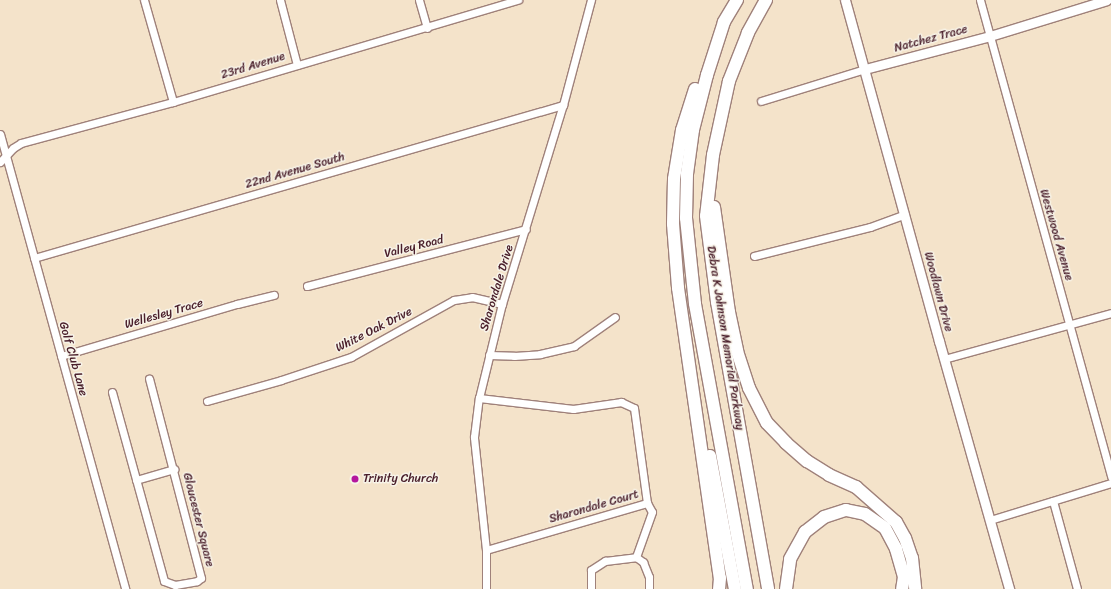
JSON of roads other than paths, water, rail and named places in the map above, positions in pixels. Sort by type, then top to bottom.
[{"type":"highway","name":"Debra K Johnson Memorial Parkway","points":[[737,0],[724,22],[707,75],[693,130],[687,174],[686,218],[697,312],[747,589]]},
{"type":"highway","name":"Debra K Johnson Memorial Parkway","points":[[766,0],[748,33],[729,81],[713,155],[706,216],[715,286],[768,589]]},
{"type":"highway","points":[[719,589],[720,578],[678,288],[673,224],[674,187],[682,130],[700,75],[724,22]]},
{"type":"highway","points":[[713,155],[715,224],[729,312],[737,351],[748,388],[767,423],[786,443],[818,468],[856,487],[896,522],[905,538],[912,558],[915,589]]},
{"type":"highway","points":[[678,288],[734,589]]},
{"type":"highway","points":[[786,589],[790,560],[805,532],[824,517],[846,510],[865,514],[885,528],[896,549],[904,577],[902,589]]},
{"type":"main road","name":"Woodlawn Drive","points":[[845,0],[1009,589]]},
{"type":"main road","name":"Natchez Trace","points":[[865,69],[990,36],[1107,0]]},
{"type":"street","points":[[144,0],[173,102]]},
{"type":"street","points":[[280,0],[297,65]]},
{"type":"street","points":[[419,0],[426,28]]},
{"type":"street","name":"23rd Avenue","points":[[0,162],[21,143],[173,102],[518,0]]},
{"type":"street","name":"Sharondale Drive","points":[[486,589],[486,550],[474,437],[479,398],[502,304],[563,105],[591,0]]},
{"type":"street","name":"Westwood Avenue","points":[[980,0],[1071,325],[1111,477]]},
{"type":"street","name":"Natchez Trace","points":[[761,101],[865,69]]},
{"type":"street","name":"22nd Avenue South","points":[[34,258],[563,105]]},
{"type":"street","name":"Golf Club Lane","points":[[0,134],[125,589]]},
{"type":"street","points":[[754,256],[870,227],[904,214]]},
{"type":"street","name":"Valley Road","points":[[307,286],[526,229]]},
{"type":"street","name":"Wellesley Trace","points":[[61,356],[274,295]]},
{"type":"street","name":"White Oak Drive","points":[[207,401],[281,380],[351,357],[454,300],[472,296],[502,304]]},
{"type":"street","points":[[944,358],[1111,313]]},
{"type":"street","points":[[489,355],[514,356],[540,354],[574,346],[615,317]]},
{"type":"street","name":"Gloucester Square","points":[[112,392],[164,581],[175,585],[192,583],[201,578],[149,379]]},
{"type":"street","name":"Sharondale Court","points":[[479,398],[573,408],[620,402],[634,408],[647,503],[486,550]]},
{"type":"street","points":[[136,480],[174,470]]},
{"type":"street","points":[[990,520],[1111,483]]},
{"type":"street","points":[[1053,501],[1077,589]]},
{"type":"street","points":[[636,557],[652,512],[647,503]]},
{"type":"street","points":[[591,589],[591,570],[605,561],[636,557],[643,562],[649,577],[649,589]]},
{"type":"place","name":"Trinity Church","points":[[355,479]]}]
